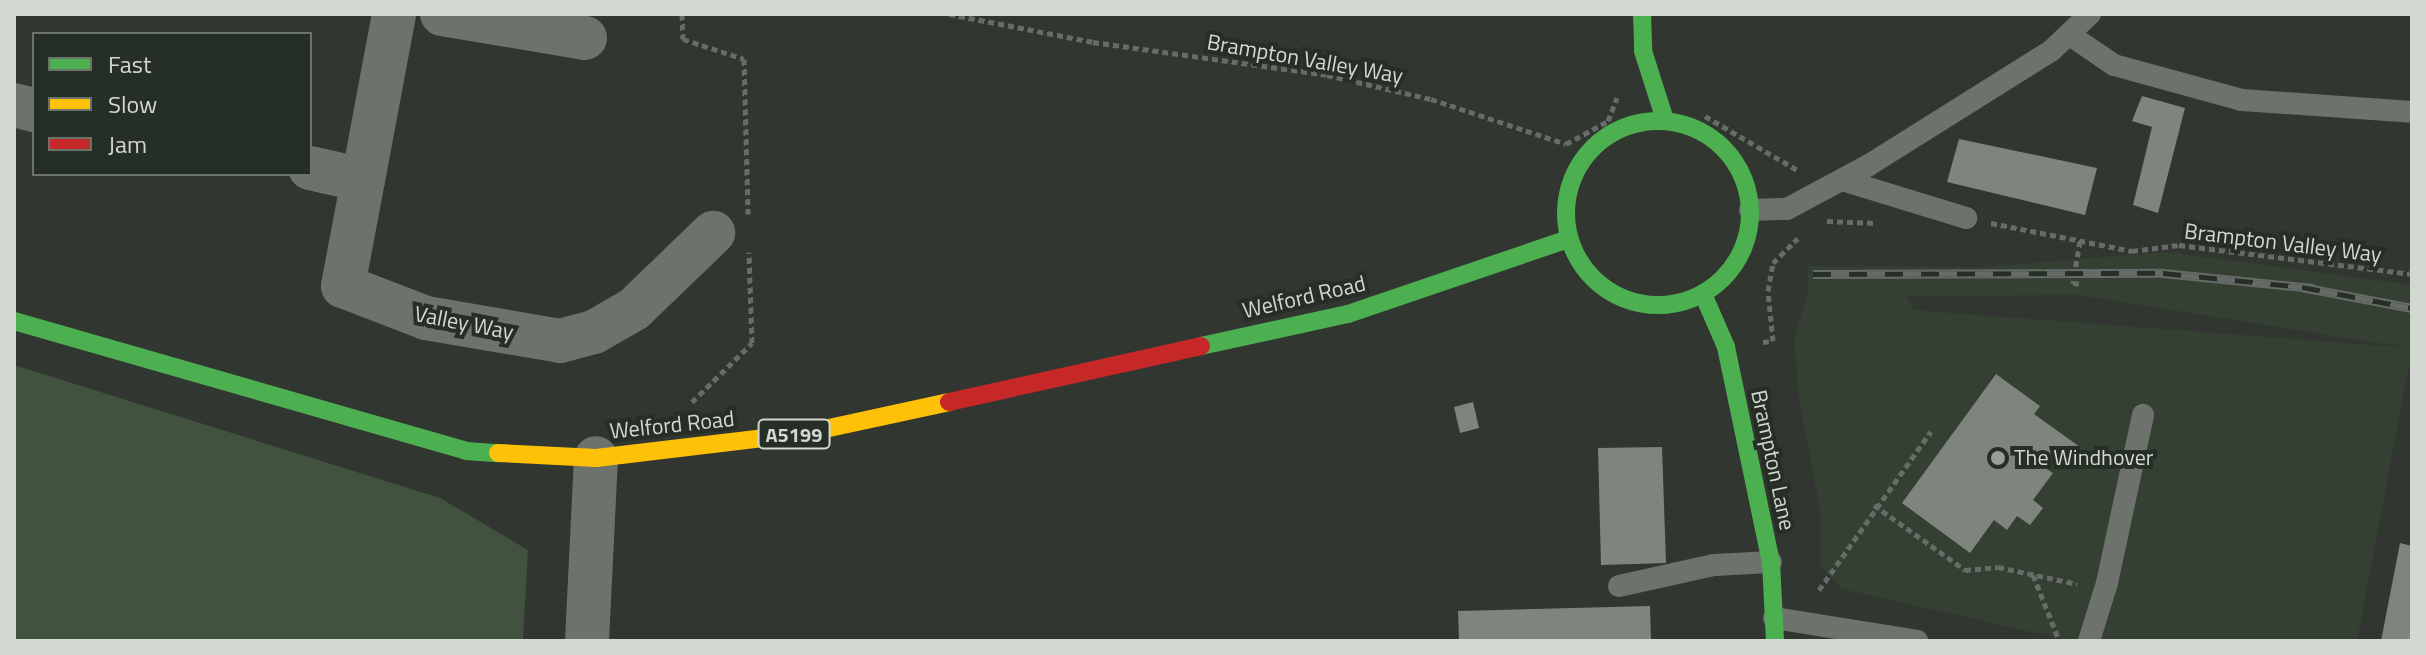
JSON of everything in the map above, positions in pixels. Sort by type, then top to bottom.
[{"type":"main road","points":[[1642,14],[1643,51],[1665,120]]},
{"type":"main road","points":[[1621,128],[1628,93],[1643,51]]},
{"type":"main road","points":[[1665,120],[1707,135],[1725,149],[1747,187],[1750,210],[1741,253],[1729,272],[1703,294],[1672,305],[1628,302],[1591,277],[1568,239],[1567,194],[1574,173],[1586,154],[1621,128],[1665,120]]},
{"type":"main road","name":"Welford Road","points":[[14,321],[466,451],[596,458],[806,433],[1348,314],[1568,239]]},
{"type":"main road","name":"Brampton Lane","points":[[1703,294],[1726,347],[1771,562],[1774,630]]},
{"type":"street","points":[[312,168],[363,180],[394,14]]},
{"type":"street","points":[[442,14],[585,38]]},
{"type":"street","name":"Valley Way","points":[[363,180],[343,286],[426,318],[560,341],[594,332],[634,309],[713,233]]},
{"type":"street","points":[[587,641],[594,570],[596,458]]},
{"type":"lane","points":[[1750,210],[1787,209],[1842,180],[2009,79],[2070,35],[2090,14]]},
{"type":"lane","points":[[2070,35],[2114,65],[2242,100],[2412,112]]},
{"type":"lane","points":[[1842,180],[1966,218]]},
{"type":"lane","points":[[2089,641],[2105,591],[2143,415]]},
{"type":"lane","points":[[1619,586],[1714,565],[1771,562]]},
{"type":"lane","points":[[1774,630],[1917,641]]},
{"type":"path","name":"Brampton Valley Way","points":[[949,14],[1093,42],[1327,75],[1431,99],[1566,144],[1608,121],[1628,93]]},
{"type":"path","points":[[1697,110],[1800,172]]},
{"type":"path","name":"Brampton Valley Way","points":[[1966,218],[2132,251],[2179,245],[2412,274]]},
{"type":"path","points":[[1813,229],[1826,221],[1885,224]]},
{"type":"path","points":[[1773,341],[1768,291],[1773,263],[1800,236]]},
{"type":"path","points":[[2080,241],[2073,283],[2081,284]]},
{"type":"path","points":[[1819,590],[1874,505],[1931,431]]},
{"type":"path","points":[[1874,505],[1965,570],[1998,567],[2105,591]]},
{"type":"path","points":[[2033,575],[2059,640]]},
{"type":"shaded area","points":[[2167,252],[2412,285],[2412,349],[2357,641],[2072,641],[1842,589],[1820,565],[1820,510],[1799,399],[1794,338],[1808,292],[1807,266],[1984,267]],"holes":[[[2078,295],[2398,346],[1914,310],[1907,296]]]},
{"type":"shaded area","points":[[14,365],[440,498],[528,550],[523,641],[14,641]]},
{"type":"building","points":[[2142,96],[2185,108],[2158,213],[2133,205],[2152,127],[2132,121]]},
{"type":"building","points":[[1959,139],[2097,168],[2085,215],[1947,182]]},
{"type":"building","points":[[1996,374],[2040,406],[2034,414],[2080,447],[2071,459],[2058,450],[2045,468],[2053,473],[2033,500],[2043,508],[2030,525],[2017,516],[2007,530],[1994,520],[1970,553],[1902,503]]},
{"type":"building","points":[[1473,402],[1479,428],[1460,433],[1454,407]]},
{"type":"building","points":[[1662,447],[1666,563],[1601,565],[1598,448]]},
{"type":"building","points":[[2400,543],[2412,546],[2412,641],[2381,641]]},
{"type":"building","points":[[1650,606],[1651,641],[1459,641],[1458,611]]},
{"type":"railway","points":[[1813,274],[2163,273],[2313,288]]},
{"type":"railway","points":[[2302,287],[2412,308]]},
{"type":"traffic: fast","points":[[1642,14],[1643,51],[1665,120]]},
{"type":"traffic: fast","points":[[1658,121],[1676,122],[1693,128],[1723,148],[1743,178],[1749,195],[1750,213],[1749,231],[1743,248],[1723,278],[1693,298],[1676,304],[1658,305],[1640,304],[1623,298],[1593,278],[1573,248],[1567,231],[1566,213],[1567,195],[1573,178],[1593,148],[1623,128],[1640,122],[1658,121]]},
{"type":"traffic: fast","points":[[1201,346],[1348,314],[1568,239]]},
{"type":"traffic: fast","points":[[1703,294],[1726,347],[1771,562],[1775,641]]},
{"type":"traffic: fast","points":[[14,321],[466,451],[498,453]]},
{"type":"traffic: slow","points":[[498,453],[596,458],[806,433],[949,402]]},
{"type":"traffic: jam","points":[[949,402],[1201,346]]},
{"type":"place","name":"The Windhover","points":[[1998,458]]}]
